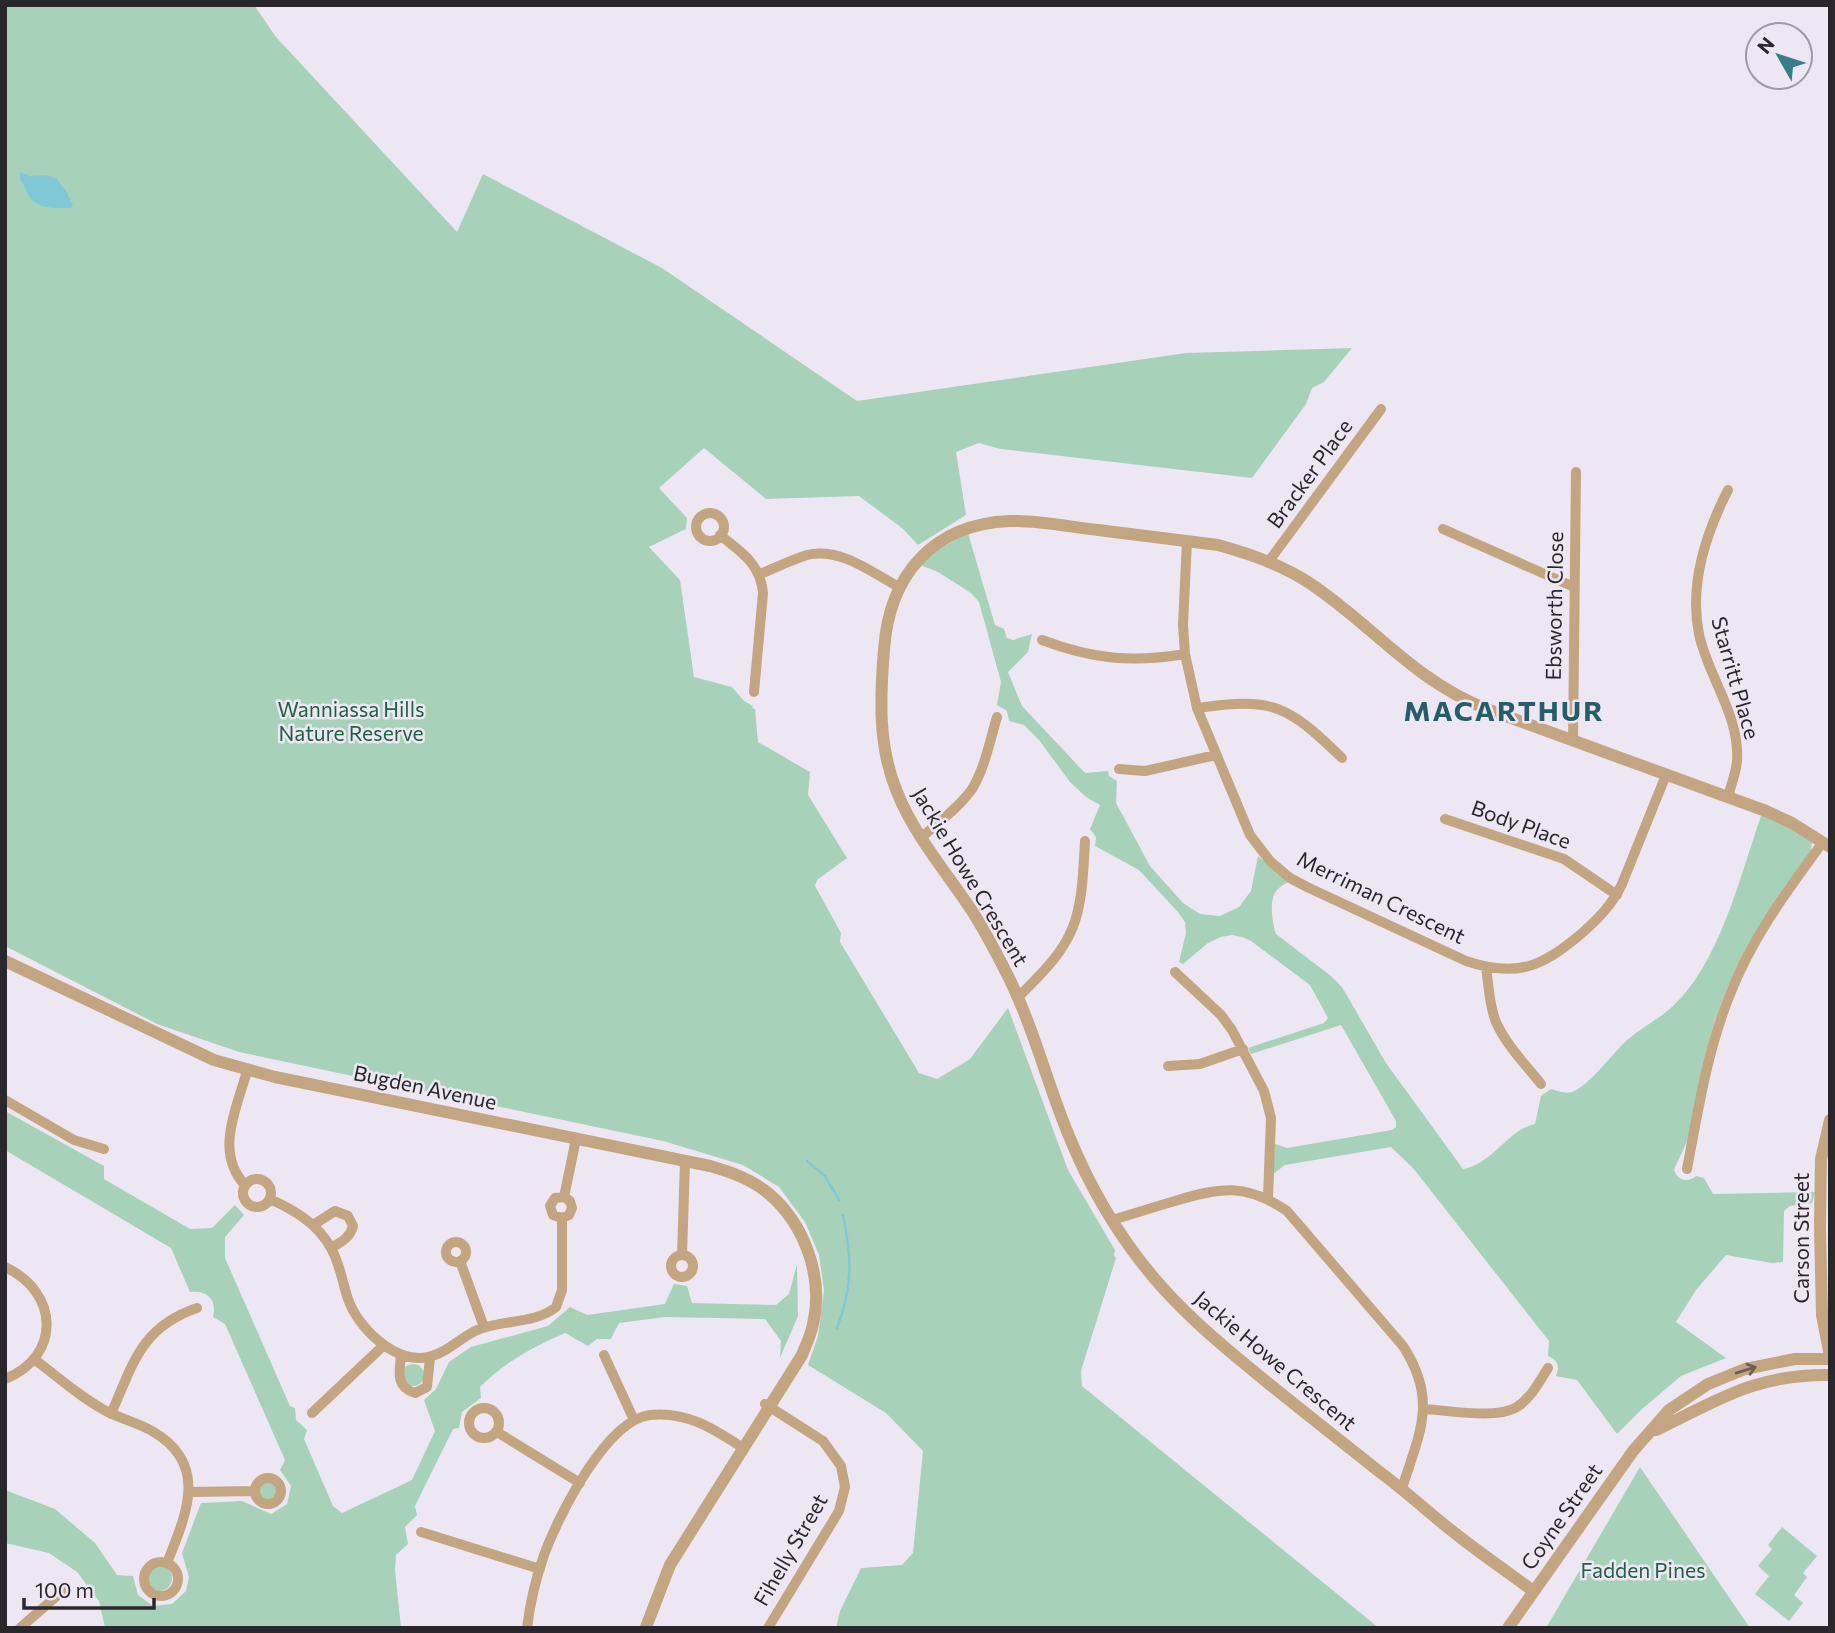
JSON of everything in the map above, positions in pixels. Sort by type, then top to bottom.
[{"type":"street","name":"Bracker Place","points":[[1269,561],[1381,409]]},
{"type":"street","name":"Ebsworth Close","points":[[1573,741],[1576,472]]},
{"type":"street","name":"Starritt Place","points":[[1728,490],[1713,519],[1697,583],[1695,603],[1702,646],[1737,743],[1736,767],[1728,797]]},
{"type":"street","name":"Jackie Howe Crescent","points":[[1534,1591],[1454,1533],[1190,1317],[1148,1270],[1112,1220],[1068,1134],[1018,998],[973,914],[921,838],[897,792],[884,745],[880,718],[888,614],[899,587],[916,562],[940,542],[958,532],[990,523],[1024,521],[1218,545],[1269,561],[1312,584],[1403,661],[1455,695],[1774,815],[1826,844]]},
{"type":"street","points":[[1443,529],[1574,587]]},
{"type":"street","points":[[720,536],[749,559],[760,574],[763,593],[754,692]]},
{"type":"street","name":"Merriman Crescent","points":[[1187,541],[1183,625],[1185,654],[1197,708],[1250,835],[1267,859],[1307,887],[1486,968],[1516,969],[1534,965],[1551,958],[1598,919],[1617,895],[1666,775]]},
{"type":"street","points":[[760,574],[803,556],[833,554],[855,562],[899,587]]},
{"type":"street","points":[[1042,640],[1073,652],[1131,660],[1185,654]]},
{"type":"street","points":[[1197,708],[1236,702],[1270,706],[1303,721],[1342,758]]},
{"type":"street","points":[[921,838],[961,803],[971,790],[982,767],[997,717]]},
{"type":"street","points":[[1119,769],[1145,771],[1216,755]]},
{"type":"street","name":"Body Place","points":[[1445,819],[1563,859],[1617,895]]},
{"type":"street","points":[[1018,998],[1058,956],[1074,927],[1083,894],[1085,841]]},
{"type":"street","points":[[1687,1169],[1708,1061],[1732,987],[1777,905],[1826,844]]},
{"type":"street","name":"Bugden Avenue","points":[[5,961],[178,1044],[247,1071],[685,1161],[730,1172],[768,1193],[790,1217],[801,1235],[811,1264],[810,1314],[800,1353],[662,1575],[650,1601],[646,1627]]},
{"type":"street","points":[[1486,968],[1491,1008],[1502,1034],[1541,1084]]},
{"type":"street","points":[[1175,972],[1221,1015],[1243,1049],[1264,1091],[1269,1109],[1271,1135],[1268,1198]]},
{"type":"street","points":[[1168,1066],[1200,1064],[1243,1049]]},
{"type":"street","points":[[245,1185],[233,1168],[228,1144],[247,1071]]},
{"type":"street","points":[[5,1100],[74,1140],[104,1149]]},
{"type":"street","name":"Carson Street","points":[[1830,1120],[1820,1174],[1822,1315],[1830,1359]]},
{"type":"street","points":[[564,1197],[576,1139]]},
{"type":"street","points":[[682,1255],[685,1161]]},
{"type":"street","points":[[261,1180],[270,1187],[270,1199],[261,1206],[250,1205],[243,1196],[245,1185],[250,1181],[261,1180]]},
{"type":"street","points":[[1112,1220],[1217,1189],[1243,1191],[1268,1198],[1287,1211],[1402,1346],[1422,1385],[1424,1409],[1402,1488]]},
{"type":"street","points":[[564,1197],[570,1201],[572,1208],[569,1215],[562,1218],[553,1215],[550,1206],[555,1198],[564,1197]]},
{"type":"street","points":[[270,1199],[293,1210],[313,1225],[331,1248],[355,1313],[384,1345],[401,1356],[412,1359],[430,1357],[484,1327],[540,1316],[556,1307],[562,1290],[562,1218]]},
{"type":"street","points":[[313,1225],[335,1211],[348,1216],[353,1226],[352,1231],[348,1237],[331,1248]]},
{"type":"street","points":[[460,1261],[484,1327]]},
{"type":"street","points":[[5,1267],[31,1285],[45,1311],[46,1337],[34,1359],[19,1373],[5,1379]]},
{"type":"street","points":[[111,1414],[137,1356],[151,1334],[164,1323],[197,1308]]},
{"type":"street","points":[[1801,1359],[1813,1351],[1820,1340],[1822,1315]]},
{"type":"street","points":[[312,1413],[384,1345]]},
{"type":"street","points":[[604,1355],[634,1420]]},
{"type":"street","points":[[401,1356],[399,1378],[405,1388],[415,1393],[427,1387],[430,1357]]},
{"type":"street","points":[[34,1359],[94,1404],[150,1430],[170,1444],[183,1464],[189,1492],[187,1513],[167,1563]]},
{"type":"street","name":"Coyne Street","points":[[1508,1628],[1647,1436],[1669,1410],[1708,1384],[1745,1370],[1801,1359],[1830,1359]]},
{"type":"street","points":[[1804,1376],[1820,1369],[1830,1359]]},
{"type":"street","points":[[1424,1409],[1493,1413],[1509,1411],[1529,1396],[1548,1368]]},
{"type":"street","name":"Coyne Street","points":[[1647,1436],[1728,1394],[1766,1382],[1830,1375]]},
{"type":"street","name":"Fihelly Street","points":[[767,1405],[823,1441],[841,1466],[845,1487],[839,1511],[768,1628]]},
{"type":"street","points":[[527,1628],[540,1569],[558,1522],[607,1442],[619,1430],[648,1415],[685,1417],[709,1426],[741,1446]]},
{"type":"street","points":[[498,1432],[580,1483]]},
{"type":"street","points":[[189,1492],[255,1491]]},
{"type":"street","points":[[421,1532],[540,1569]]},
{"type":"street","points":[[20,1627],[67,1587]]},
{"type":"green space","name":"Wanniassa Hills Nature Reserve","points":[[5,5],[254,5],[276,37],[457,232],[483,174],[662,268],[857,401],[1186,353],[1352,348],[1324,382],[1312,388],[1306,404],[1252,478],[1001,449],[979,443],[956,452],[966,515],[918,545],[902,528],[859,496],[766,499],[704,448],[659,488],[687,518],[686,529],[649,547],[680,580],[694,677],[732,687],[755,709],[758,742],[810,772],[808,795],[847,858],[817,880],[815,886],[841,933],[840,942],[919,1073],[937,1079],[970,1059],[1008,1008],[1068,1170],[1115,1250],[1116,1258],[1081,1371],[1082,1386],[1379,1628],[836,1628],[840,1611],[861,1568],[902,1565],[913,1553],[923,1451],[886,1413],[808,1365],[818,1336],[824,1290],[819,1255],[805,1222],[779,1187],[743,1165],[663,1141],[239,1052],[157,1024],[5,946]]},
{"type":"green space","points":[[968,533],[995,625],[1004,629],[1007,638],[1013,640],[1032,634],[1028,652],[1008,672],[1022,706],[1085,773],[1108,771],[1109,776],[1117,781],[1116,803],[1150,866],[1183,903],[1200,914],[1220,916],[1239,907],[1251,891],[1258,856],[1288,882],[1279,888],[1273,897],[1272,917],[1276,934],[1342,987],[1386,1063],[1463,1169],[1483,1161],[1516,1133],[1535,1124],[1541,1096],[1551,1089],[1567,1093],[1578,1089],[1593,1077],[1626,1041],[1668,1011],[1689,988],[1704,966],[1727,916],[1762,813],[1809,838],[1812,842],[1811,851],[1755,934],[1721,1003],[1713,1027],[1693,1123],[1674,1170],[1678,1177],[1684,1180],[1696,1176],[1704,1178],[1713,1194],[1815,1192],[1812,1203],[1790,1206],[1784,1211],[1783,1262],[1772,1263],[1726,1255],[1696,1290],[1676,1322],[1726,1358],[1681,1376],[1617,1434],[1577,1380],[1556,1376],[1557,1364],[1548,1356],[1549,1341],[1413,1168],[1391,1147],[1285,1165],[1273,1174],[1275,1144],[1287,1148],[1392,1130],[1396,1127],[1396,1121],[1341,1025],[1251,1054],[1248,1048],[1324,1023],[1328,1018],[1310,985],[1251,941],[1232,935],[1221,937],[1208,943],[1183,964],[1179,962],[1186,933],[1185,922],[1178,912],[1139,870],[1095,846],[1096,837],[1090,829],[1100,805],[1086,797],[1070,782],[1039,740],[1024,725],[1009,721],[1007,711],[997,705],[1001,682],[979,602],[971,593],[938,572],[920,565],[930,554]]},
{"type":"green space","points":[[5,1111],[104,1166],[104,1179],[190,1229],[212,1228],[235,1205],[244,1215],[225,1237],[225,1258],[290,1406],[295,1408],[296,1420],[307,1430],[304,1439],[333,1506],[342,1513],[412,1480],[435,1431],[424,1400],[436,1389],[449,1362],[471,1347],[548,1326],[570,1307],[587,1315],[665,1304],[674,1284],[687,1286],[692,1303],[776,1305],[789,1294],[797,1264],[798,1316],[780,1358],[781,1341],[765,1319],[665,1317],[619,1323],[611,1339],[597,1339],[588,1346],[565,1333],[499,1370],[480,1387],[481,1398],[462,1412],[459,1428],[453,1429],[415,1506],[417,1515],[405,1527],[408,1544],[396,1555],[395,1570],[401,1628],[105,1628],[99,1601],[77,1572],[49,1553],[5,1543],[5,1490],[55,1509],[95,1543],[117,1575],[133,1576],[138,1595],[153,1606],[172,1604],[186,1591],[189,1577],[182,1553],[201,1503],[242,1501],[271,1514],[287,1504],[291,1486],[280,1470],[285,1460],[225,1324],[213,1317],[214,1306],[210,1297],[190,1292],[171,1248],[5,1150]]},
{"type":"green space","points":[[409,1364],[417,1364],[424,1371],[424,1379],[417,1386],[409,1386],[402,1379],[402,1371]]},
{"type":"green space","name":"Fadden Pines","points":[[1640,1467],[1750,1628],[1546,1628]]},
{"type":"green space","points":[[263,1481],[271,1481],[277,1491],[271,1501],[263,1501],[257,1495],[257,1487]]},
{"type":"green space","points":[[1782,1527],[1817,1556],[1803,1573],[1807,1577],[1794,1595],[1803,1603],[1789,1621],[1755,1594],[1769,1576],[1758,1566],[1772,1549],[1768,1545]]},
{"type":"green space","points":[[159,1565],[168,1569],[172,1578],[168,1587],[159,1591],[150,1587],[146,1578],[150,1569]]},
{"type":"water","points":[[20,172],[57,179],[73,205],[71,208],[53,208],[36,203],[20,180]]},
{"type":"waterway","points":[[807,1161],[825,1176],[839,1200]]},
{"type":"waterway","points":[[837,1328],[846,1299],[849,1272],[843,1215]]},
{"type":"district","name":"MACARTHUR","points":[[1504,711]]}]
